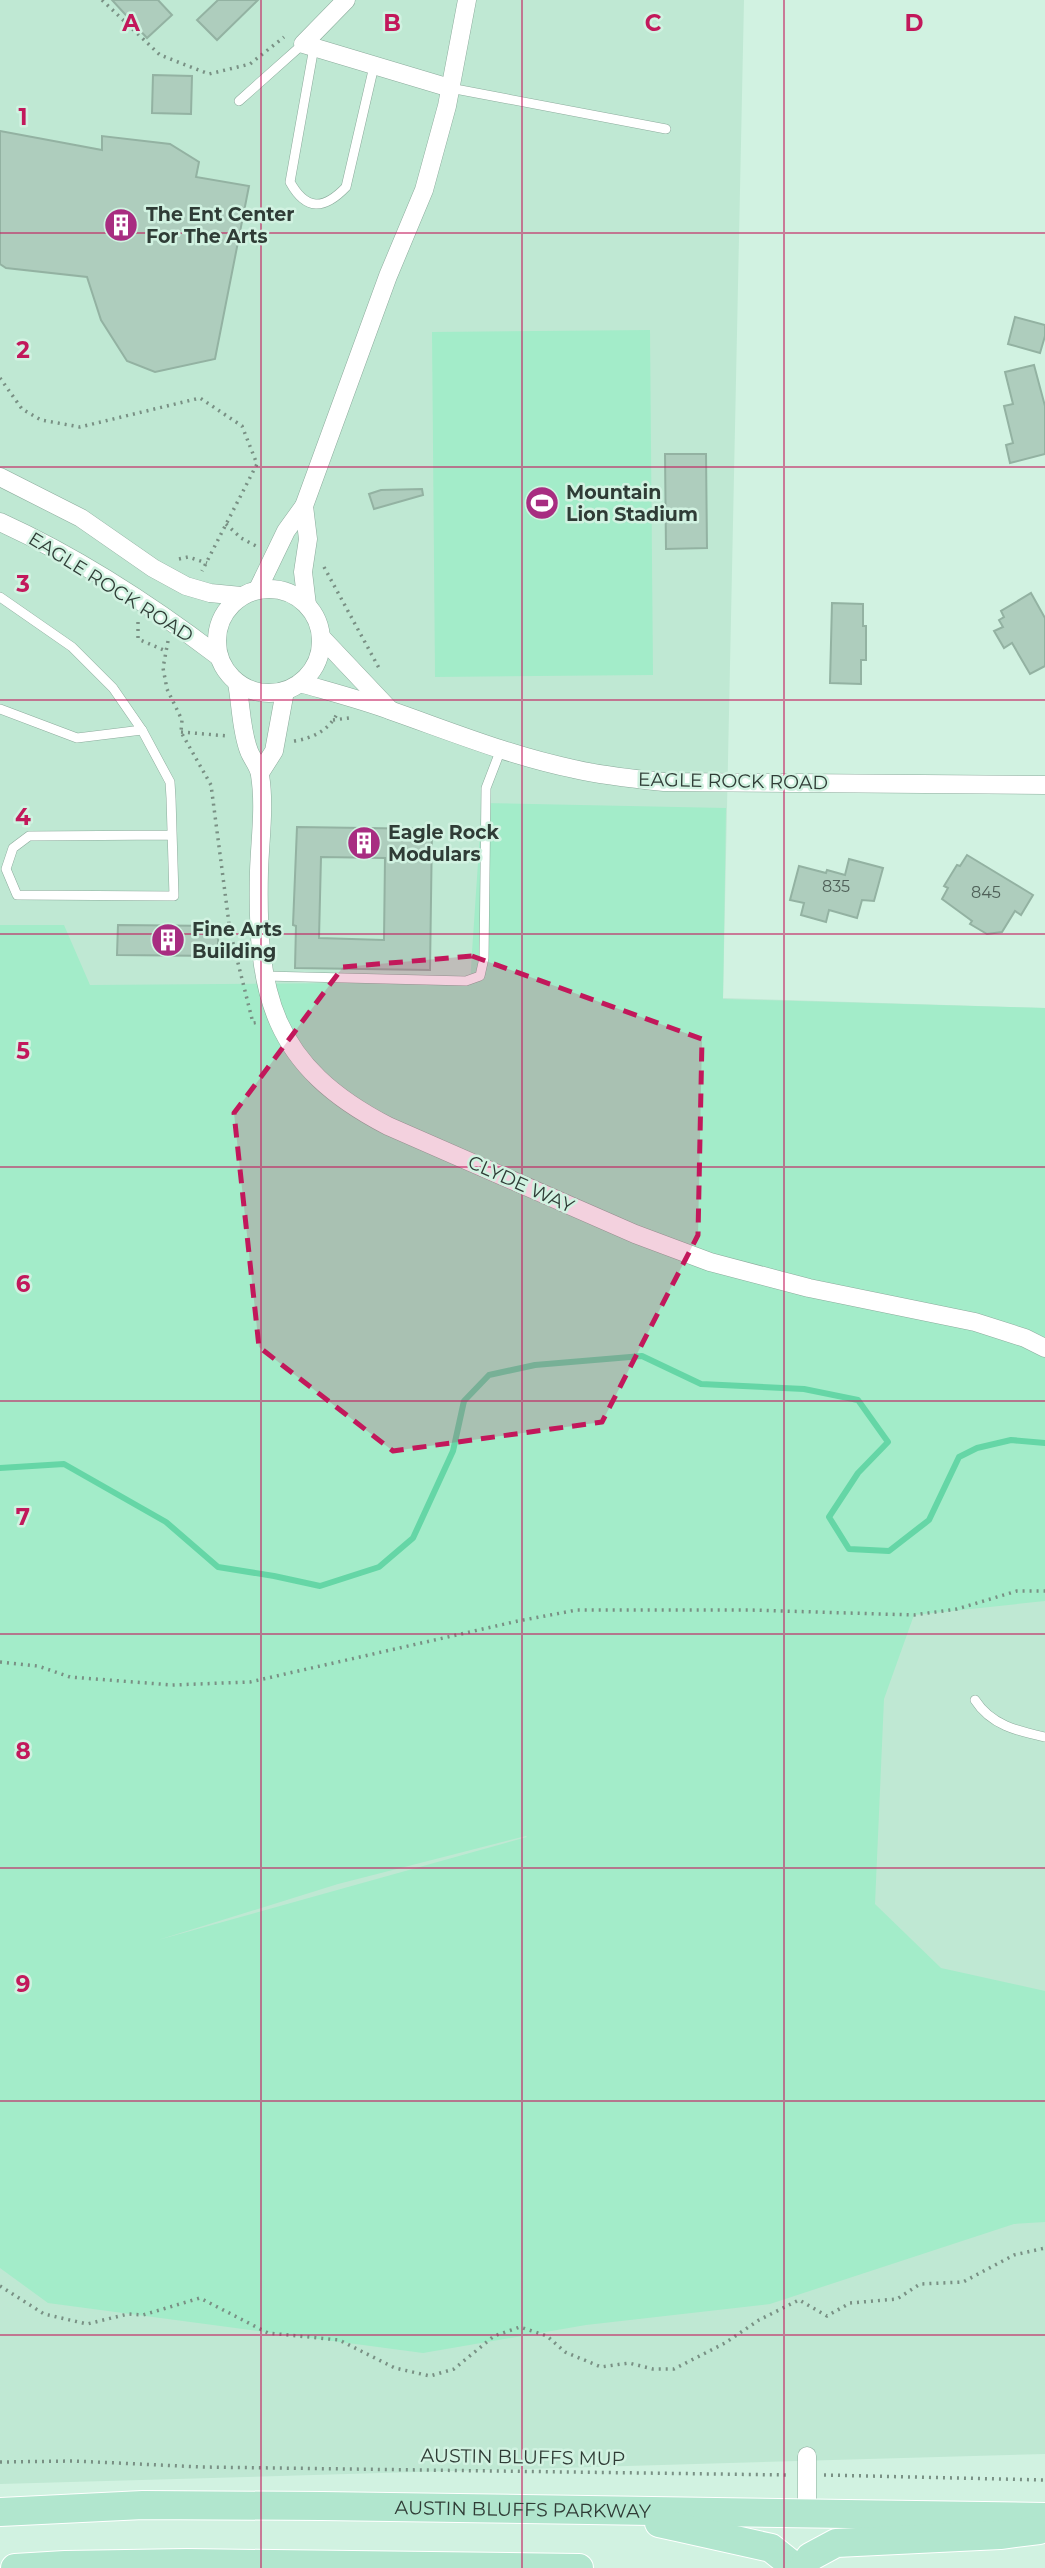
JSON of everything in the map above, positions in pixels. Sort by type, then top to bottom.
[{"type":"main road","name":"AUSTIN BLUFFS PARKWAY","points":[[0,2512],[143,2505],[1045,2517]]},
{"type":"main road","points":[[578,2510],[754,2542],[771,2547],[796,2568]]},
{"type":"main road","points":[[803,2568],[810,2557],[836,2543],[1000,2535],[1045,2529]]},
{"type":"main road","points":[[15,2568],[579,2568]]},
{"type":"street","points":[[346,0],[309,46],[450,88]]},
{"type":"street","points":[[249,592],[304,506],[388,276],[425,190],[450,88],[467,0]]},
{"type":"street","name":"EAGLE ROCK ROAD","points":[[0,477],[80,518],[152,568],[194,588],[210,593],[276,588],[293,594],[307,605],[317,620],[321,637],[390,710]]},
{"type":"street","points":[[304,506],[308,539],[303,572],[307,605]]},
{"type":"street","name":"EAGLE ROCK ROAD","points":[[0,522],[23,532],[129,593],[176,623],[218,656]]},
{"type":"street","name":"EAGLE ROCK ROAD","points":[[249,592],[227,608],[218,623],[218,656],[237,683],[252,691],[269,694],[292,687],[390,710],[501,749],[572,769],[618,778],[664,782],[1045,785]]},
{"type":"street","points":[[237,683],[248,750],[260,773],[274,751],[292,687],[312,671],[320,655],[321,637]]},
{"type":"street","name":"CLYDE WAY","points":[[260,773],[258,914],[265,976],[276,1020],[291,1045],[322,1083],[364,1114],[635,1234],[710,1262],[762,1277],[975,1322],[1025,1338],[1045,1348]]},
{"type":"street","points":[[807,2456],[807,2512]]},
{"type":"lane","points":[[309,46],[290,182],[298,197],[317,206],[332,202],[346,187],[373,66]]},
{"type":"lane","points":[[239,101],[309,46]]},
{"type":"lane","points":[[450,88],[666,129]]},
{"type":"lane","points":[[0,597],[72,648],[113,688],[142,730],[170,782],[172,835],[174,896],[16,895],[6,869],[13,848],[29,836],[172,835]]},
{"type":"lane","points":[[0,709],[77,738],[142,730]]},
{"type":"lane","points":[[265,976],[466,981],[480,976],[484,958],[486,788],[501,749]]},
{"type":"lane","points":[[975,1700],[983,1712],[994,1721],[1045,1737]]},
{"type":"path","points":[[102,0],[160,55],[209,74],[250,64],[286,34]]},
{"type":"path","points":[[0,377],[22,409],[41,420],[80,427],[200,398],[242,426],[257,464],[194,588]]},
{"type":"path","points":[[226,524],[240,538],[274,556]]},
{"type":"path","points":[[316,563],[323,565],[384,679]]},
{"type":"path","points":[[168,638],[163,668],[167,689],[183,720],[181,732],[211,785],[230,931],[253,1023],[276,1020]]},
{"type":"path","points":[[138,639],[166,651]]},
{"type":"path","points":[[290,742],[311,738],[324,730],[334,720],[339,709]]},
{"type":"path","points":[[181,732],[235,736]]},
{"type":"path","points":[[0,1662],[38,1666],[70,1677],[172,1685],[250,1682],[518,1620],[577,1610],[750,1610],[914,1615],[957,1609],[1017,1591],[1045,1591]]},
{"type":"path","points":[[0,2286],[44,2314],[87,2324],[128,2314],[143,2315],[200,2298],[268,2333],[340,2340],[395,2368],[430,2376],[454,2369],[494,2336],[520,2328],[547,2336],[565,2352],[601,2367],[629,2363],[653,2369],[674,2369],[799,2300],[827,2316],[850,2303],[897,2299],[920,2284],[963,2282],[1014,2255],[1045,2248]]},
{"type":"path","name":"AUSTIN BLUFFS MUP","points":[[0,2462],[74,2461],[202,2467],[1045,2480]]},
{"type":"highlighted area","points":[[472,956],[702,1039],[698,1235],[602,1422],[393,1451],[259,1347],[234,1113],[343,967]]},
{"type":"shaded area","points":[[0,0],[744,0],[723,998],[1045,1008],[1045,2454],[0,2484]]},
{"type":"green space","name":"Mountain Lion Stadium","points":[[650,330],[653,675],[435,677],[432,332]]},
{"type":"green space","points":[[482,803],[726,808],[723,999],[1045,1008],[1045,1601],[914,1615],[884,1699],[875,1904],[941,1968],[1045,1991],[1045,2222],[1014,2224],[770,2304],[586,2325],[423,2353],[48,2303],[0,2268],[0,925],[64,925],[90,985],[470,982]],"holes":[[[527,1837],[158,1940],[338,1884]]]},
{"type":"building","points":[[112,0],[158,0],[172,15],[147,38]]},
{"type":"building","points":[[218,0],[258,0],[217,40],[197,20]]},
{"type":"building","points":[[153,75],[192,76],[191,114],[152,113]]},
{"type":"building","name":"The Ent Center For The Arts","points":[[0,131],[102,150],[102,136],[170,144],[199,162],[196,177],[249,186],[215,359],[155,372],[127,361],[101,320],[87,277],[6,268],[0,264]]},
{"type":"building","points":[[1015,317],[1045,325],[1040,353],[1008,344]]},
{"type":"building","points":[[1034,365],[1045,406],[1045,454],[1010,463],[1006,445],[1013,443],[1004,406],[1013,404],[1005,372]]},
{"type":"building","points":[[665,454],[706,454],[707,548],[666,549]]},
{"type":"building","points":[[422,489],[423,495],[374,509],[369,494],[381,490]]},
{"type":"building","points":[[1031,593],[1045,618],[1045,666],[1030,674],[1012,643],[1004,648],[994,631],[1003,627],[999,620],[1004,617],[1001,611]]},
{"type":"building","points":[[832,603],[863,604],[866,660],[861,660],[861,684],[830,683]]},
{"type":"building","points":[[297,827],[432,829],[430,970],[295,968],[296,926],[293,925]],"holes":[[[321,857],[385,858],[384,940],[319,938]]]},
{"type":"building","points":[[967,855],[1033,895],[1021,915],[1015,911],[1002,932],[987,934],[970,924],[972,921],[942,899],[948,888],[944,886]]},
{"type":"building","points":[[849,859],[883,868],[874,901],[862,900],[857,918],[829,910],[826,922],[801,915],[804,903],[790,900],[799,866],[845,875]]},
{"type":"building","name":"Fine Arts Building","points":[[118,925],[218,926],[218,956],[117,955]]},
{"type":"waterway","points":[[0,1468],[64,1464],[166,1522],[218,1567],[320,1586],[379,1567],[413,1538],[453,1451],[464,1401],[489,1375],[535,1365],[642,1356],[701,1384],[804,1389],[858,1400],[888,1442],[858,1473],[829,1517],[849,1549],[889,1551],[929,1520],[959,1457],[977,1448],[1011,1440],[1045,1443]]},
{"type":"place","name":"The Ent Center For The Arts","points":[[121,225]]},
{"type":"place","name":"Mountain Lion Stadium","points":[[542,503]]},
{"type":"place","name":"Eagle Rock Modulars","points":[[364,843]]},
{"type":"place","name":"Fine Arts Building","points":[[168,940]]}]
